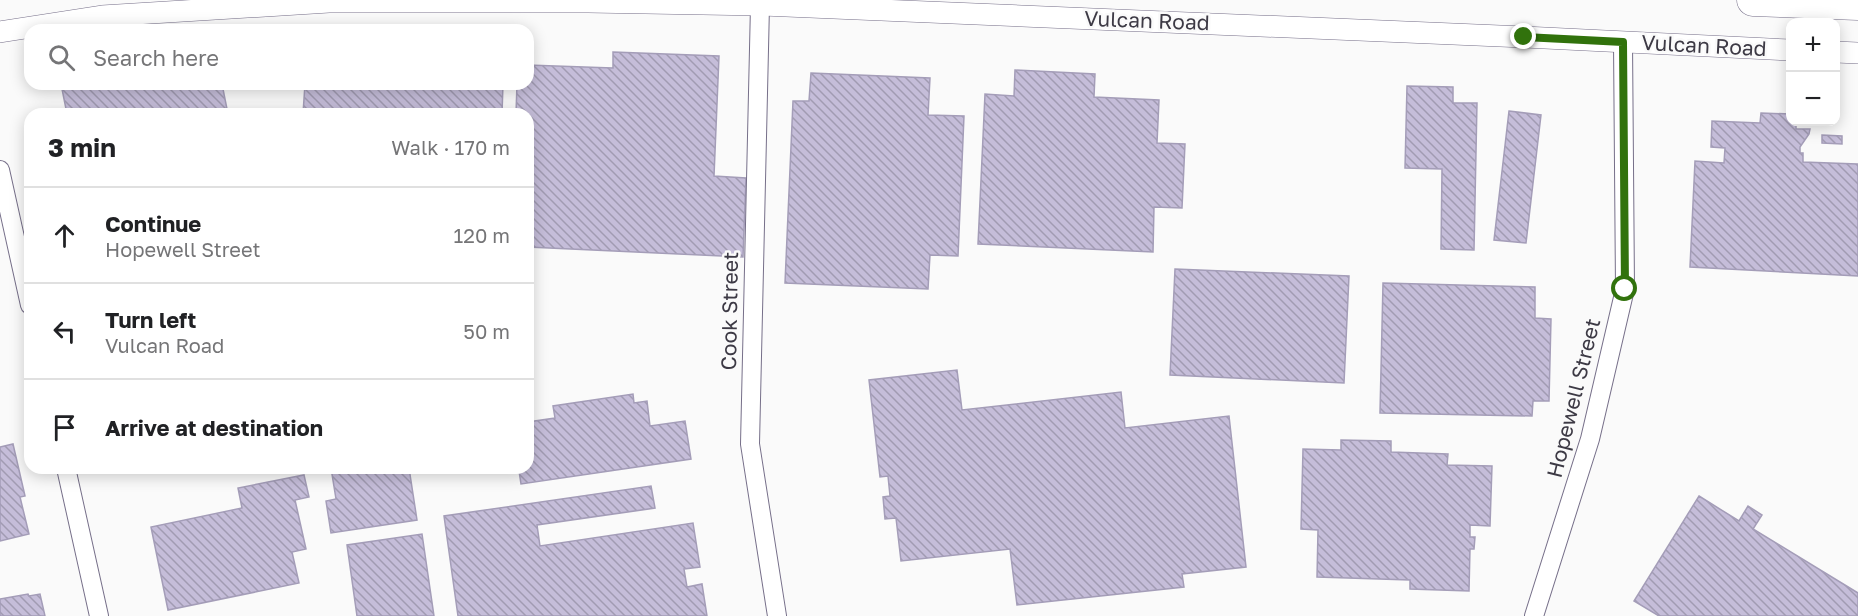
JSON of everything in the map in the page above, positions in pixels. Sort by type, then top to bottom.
[{"type":"highway","points":[[1753,0],[1858,4]]},
{"type":"street","name":"Vulcan Road","points":[[51,24],[102,16],[329,2],[588,2],[760,5],[1786,50]]},
{"type":"street","name":"Cook Street","points":[[760,5],[750,444],[777,616]]},
{"type":"street","name":"Vulcan Road","points":[[0,32],[24,28]]},
{"type":"street","name":"Hopewell Street","points":[[1534,616],[1590,439],[1625,289],[1623,42]]},
{"type":"street","points":[[1840,52],[1858,53]]},
{"type":"street","points":[[0,170],[24,278]]},
{"type":"street","points":[[67,474],[99,616]]},
{"type":"building","points":[[613,52],[719,56],[714,176],[746,178],[743,257],[534,247],[534,108],[516,108],[517,90],[534,90],[534,65],[613,68]]},
{"type":"building","points":[[1015,70],[1095,74],[1094,97],[1159,100],[1157,143],[1185,144],[1182,208],[1154,207],[1153,252],[978,244],[985,94],[1014,96]]},
{"type":"building","points":[[811,73],[930,78],[928,115],[964,116],[958,256],[930,255],[928,289],[785,283],[793,101],[809,101]]},
{"type":"building","points":[[1407,86],[1453,87],[1453,103],[1477,103],[1474,250],[1441,249],[1442,169],[1405,168]]},
{"type":"building","points":[[62,90],[223,90],[227,108],[66,108]]},
{"type":"building","points":[[305,90],[503,90],[502,108],[303,108]]},
{"type":"building","points":[[1509,111],[1541,115],[1526,243],[1494,240]]},
{"type":"building","points":[[1761,113],[1786,114],[1786,126],[1810,129],[1800,147],[1803,162],[1858,164],[1858,276],[1690,267],[1695,161],[1724,163],[1725,148],[1711,147],[1712,121],[1760,123]]},
{"type":"building","points":[[1822,135],[1842,136],[1842,144],[1822,143]]},
{"type":"building","points":[[1175,269],[1349,276],[1344,383],[1170,375]]},
{"type":"building","points":[[1383,283],[1535,287],[1535,318],[1551,319],[1549,401],[1533,401],[1532,416],[1380,413]]},
{"type":"building","points":[[957,370],[962,410],[1121,392],[1125,428],[1229,416],[1246,567],[1182,574],[1184,587],[1017,605],[1010,549],[901,561],[896,518],[885,519],[883,497],[890,496],[888,476],[880,477],[869,380]]},
{"type":"building","points":[[633,394],[634,403],[647,401],[650,426],[685,421],[691,459],[521,484],[519,474],[534,474],[534,421],[555,418],[553,406]]},
{"type":"building","points":[[1341,440],[1391,441],[1391,452],[1448,454],[1447,465],[1492,466],[1490,526],[1470,525],[1470,537],[1475,537],[1474,549],[1470,549],[1469,591],[1410,589],[1410,580],[1317,577],[1318,530],[1301,529],[1303,449],[1341,450]]},
{"type":"building","points":[[13,444],[25,496],[20,497],[29,534],[0,541],[0,447]]},
{"type":"building","points":[[332,474],[410,474],[417,520],[331,533],[326,501],[336,499]]},
{"type":"building","points":[[304,475],[309,497],[295,500],[306,549],[292,552],[299,583],[168,610],[151,527],[242,508],[238,488]]},
{"type":"building","points":[[651,486],[655,508],[537,525],[540,546],[693,523],[700,567],[684,569],[687,587],[702,584],[707,616],[458,616],[444,516]]},
{"type":"building","points":[[1699,496],[1739,521],[1748,506],[1762,515],[1753,529],[1858,593],[1858,616],[1659,616],[1634,601]]},
{"type":"building","points":[[422,534],[434,616],[357,616],[347,545]]},
{"type":"building","points":[[28,594],[29,596],[40,594],[45,616],[0,616],[0,599]]},
{"type":"route","points":[[1524,37],[1623,42],[1625,289]]}]
